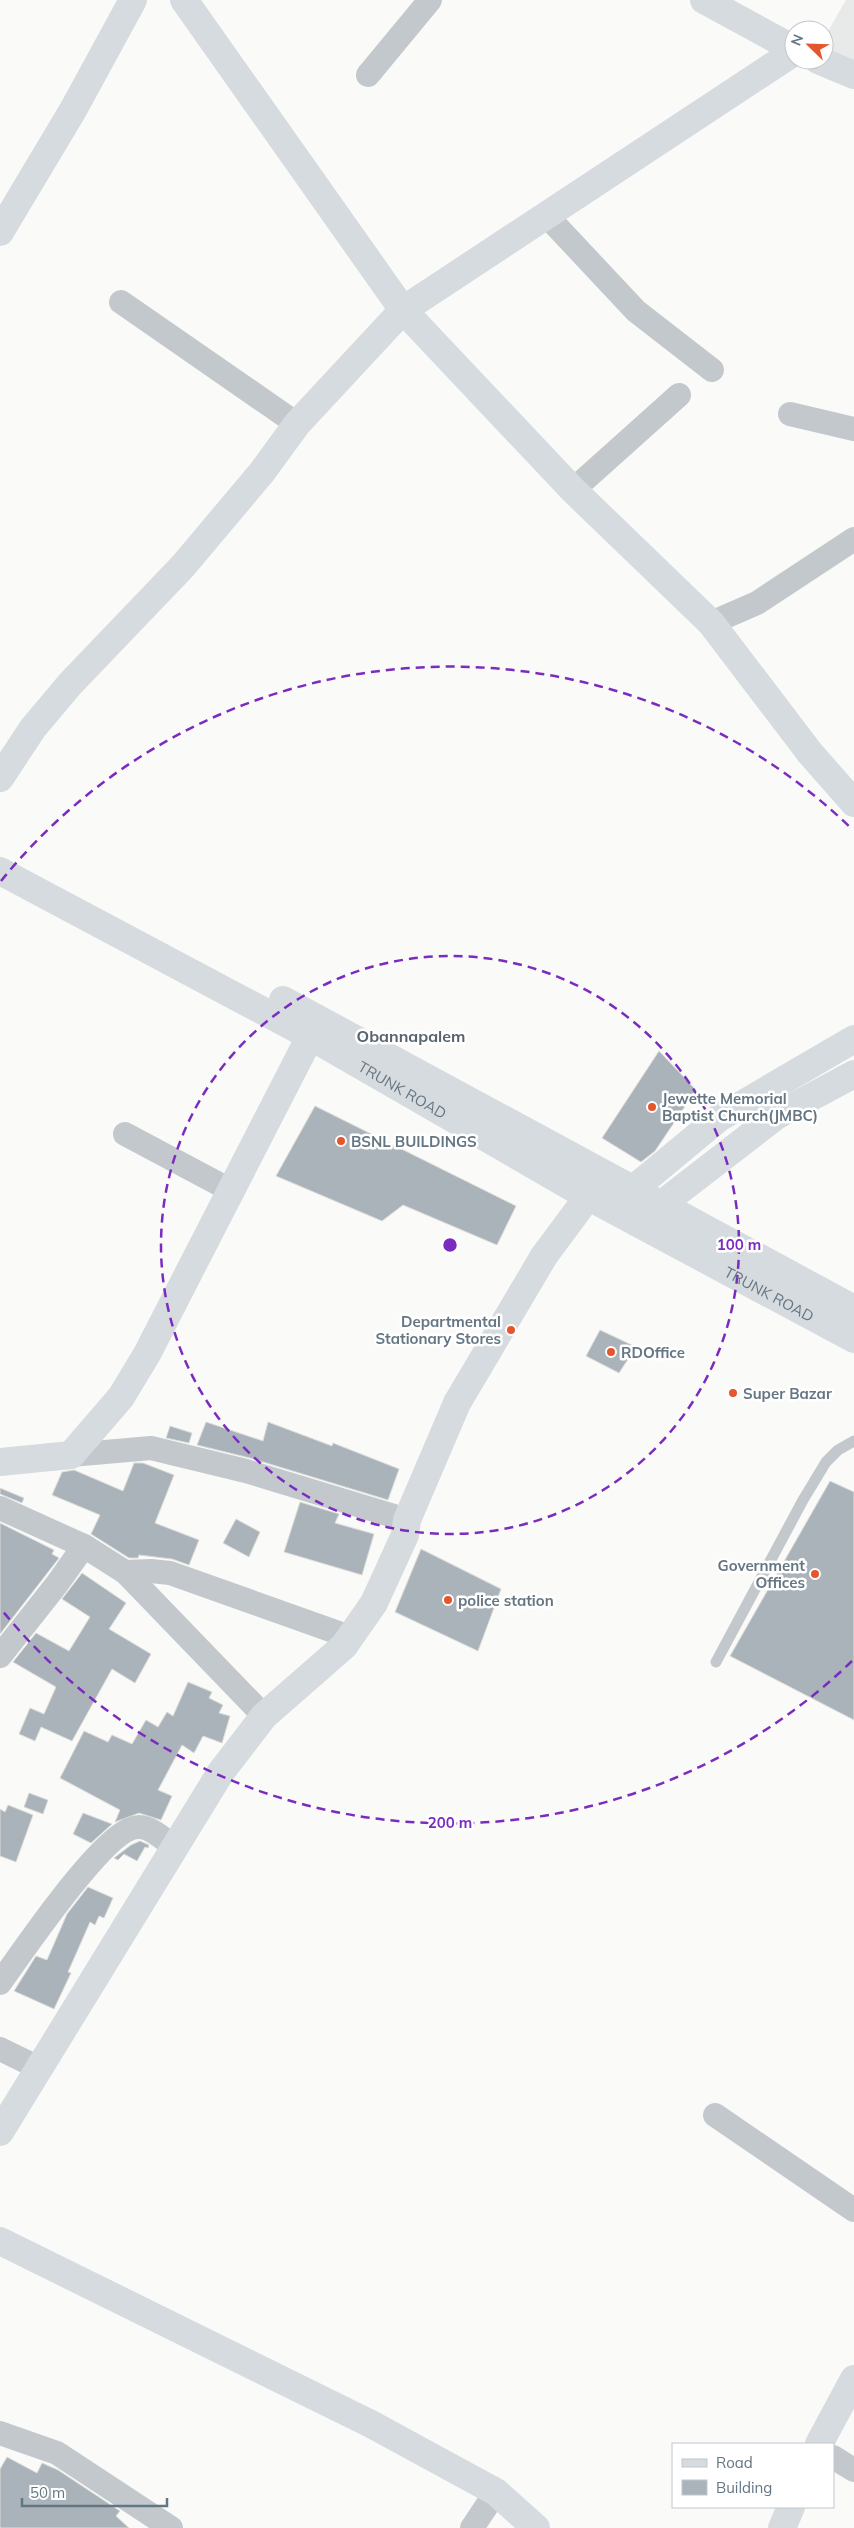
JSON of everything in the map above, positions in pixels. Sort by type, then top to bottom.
[{"type":"street","points":[[0,232],[74,110],[133,0]]},
{"type":"street","points":[[368,75],[430,0]]},
{"type":"street","points":[[704,0],[784,44]]},
{"type":"street","points":[[188,2],[403,310],[573,490],[712,623],[810,752],[854,803]]},
{"type":"street","points":[[0,778],[33,728],[183,566],[262,472],[297,424],[403,310],[784,57]]},
{"type":"street","points":[[834,66],[852,72]]},
{"type":"street","points":[[546,215],[636,311],[712,370]]},
{"type":"street","points":[[121,302],[297,424]]},
{"type":"street","points":[[573,490],[679,396]]},
{"type":"street","points":[[790,414],[854,429]]},
{"type":"street","points":[[712,623],[757,603],[854,539]]},
{"type":"street","points":[[0,852],[314,1028],[662,1204],[854,1309]]},
{"type":"street","name":"TRUNK ROAD","points":[[0,871],[314,1028],[600,1203],[854,1339]]},
{"type":"street","points":[[71,1455],[120,1398],[147,1354],[314,1028]]},
{"type":"street","points":[[0,2132],[221,1772],[264,1716],[344,1646],[374,1603],[404,1535],[407,1520],[457,1403],[544,1256],[600,1203],[631,1189],[719,1118],[854,1039]]},
{"type":"street","points":[[645,1228],[662,1204],[776,1116],[854,1074]]},
{"type":"street","points":[[125,1134],[232,1191]]},
{"type":"street","points":[[600,1203],[604,1175]]},
{"type":"street","points":[[0,1462],[151,1448],[246,1472],[407,1520]]},
{"type":"street","points":[[0,1508],[84,1546],[125,1572],[264,1716]]},
{"type":"street","points":[[0,1656],[58,1584],[84,1546]]},
{"type":"street","points":[[125,1572],[151,1571],[170,1573],[350,1637]]},
{"type":"street","points":[[0,1983],[80,1873],[112,1843],[132,1828],[139,1826],[174,1847]]},
{"type":"street","points":[[0,2049],[39,2068]]},
{"type":"street","points":[[715,2115],[854,2210]]},
{"type":"street","points":[[0,2242],[353,2415],[496,2492],[536,2528]]},
{"type":"street","points":[[820,2443],[854,2379]]},
{"type":"street","points":[[0,2432],[57,2453],[171,2528]]},
{"type":"street","points":[[834,2458],[854,2470]]},
{"type":"street","points":[[472,2528],[496,2492]]},
{"type":"street","points":[[782,2528],[791,2508]]},
{"type":"lane","points":[[716,1662],[803,1500],[826,1462],[838,1450],[854,1441]]},
{"type":"shaded area","points":[[846,0],[854,0],[854,61],[834,59],[834,21]]},
{"type":"building","points":[[659,1051],[696,1090],[655,1151],[641,1162],[602,1138]]},
{"type":"building","name":"BSNL BUILDINGS","points":[[315,1106],[516,1206],[497,1245],[403,1205],[382,1221],[276,1176]]},
{"type":"building","points":[[600,1330],[636,1347],[619,1373],[586,1356]]},
{"type":"building","points":[[206,1422],[263,1441],[268,1422],[332,1446],[333,1443],[399,1469],[388,1500],[250,1458],[197,1445]]},
{"type":"building","points":[[170,1426],[192,1433],[189,1443],[166,1438]]},
{"type":"building","points":[[134,1463],[143,1463],[174,1475],[155,1523],[199,1540],[189,1565],[172,1559],[139,1555],[138,1558],[129,1558],[91,1534],[100,1515],[52,1495],[62,1472],[74,1470],[123,1491]]},
{"type":"building","name":"Government Offices","points":[[830,1481],[854,1492],[854,1720],[730,1656]]},
{"type":"building","points":[[0,1488],[24,1498],[22,1503],[0,1494]]},
{"type":"building","points":[[300,1502],[339,1514],[335,1523],[374,1534],[362,1575],[284,1552]]},
{"type":"building","points":[[236,1519],[260,1532],[249,1557],[223,1543]]},
{"type":"building","points":[[0,1523],[54,1550],[52,1554],[59,1558],[0,1634]]},
{"type":"building","name":"police station","points":[[421,1549],[501,1589],[478,1651],[395,1612]]},
{"type":"building","points":[[82,1573],[126,1603],[109,1629],[151,1654],[135,1683],[112,1669],[72,1741],[41,1727],[35,1741],[19,1734],[30,1708],[44,1714],[56,1687],[13,1662],[36,1633],[69,1651],[90,1617],[62,1599]]},
{"type":"building","points":[[188,1682],[212,1692],[209,1698],[223,1705],[219,1713],[230,1716],[222,1743],[203,1736],[194,1753],[182,1745],[158,1790],[172,1796],[161,1820],[139,1813],[115,1822],[120,1810],[60,1778],[84,1731],[108,1742],[112,1735],[132,1744],[146,1720],[158,1727],[167,1712],[173,1716]]},
{"type":"building","points":[[29,1793],[48,1800],[43,1814],[24,1807]]},
{"type":"building","points":[[8,1805],[33,1815],[16,1862],[0,1856],[0,1809],[5,1812]]},
{"type":"building","points":[[83,1813],[112,1824],[91,1843],[73,1834]]},
{"type":"building","points":[[140,1841],[149,1845],[148,1848],[145,1847],[137,1861],[124,1854],[118,1860],[114,1858],[131,1845]]},
{"type":"building","points":[[88,1887],[113,1898],[104,1918],[99,1916],[95,1925],[90,1922],[68,1972],[71,1973],[54,2009],[14,1991],[36,1956],[47,1960],[67,1914]]},
{"type":"building","points":[[7,2457],[37,2473],[42,2463],[58,2470],[120,2511],[116,2516],[129,2528],[0,2528],[0,2469]]},
{"type":"place","name":"Jewette Memorial Baptist Church(JMBC)","points":[[652,1107]]},
{"type":"place","name":"BSNL BUILDINGS","points":[[341,1141]]},
{"type":"place","name":"Departmental Stationary Stores","points":[[511,1330]]},
{"type":"place","name":"RDOffice","points":[[611,1352]]},
{"type":"place","name":"Super Bazar","points":[[733,1393]]},
{"type":"place","name":"Government Offices","points":[[815,1574]]},
{"type":"place","name":"police station","points":[[448,1600]]},
{"type":"district","name":"Obannapalem","points":[[411,1036]]}]
